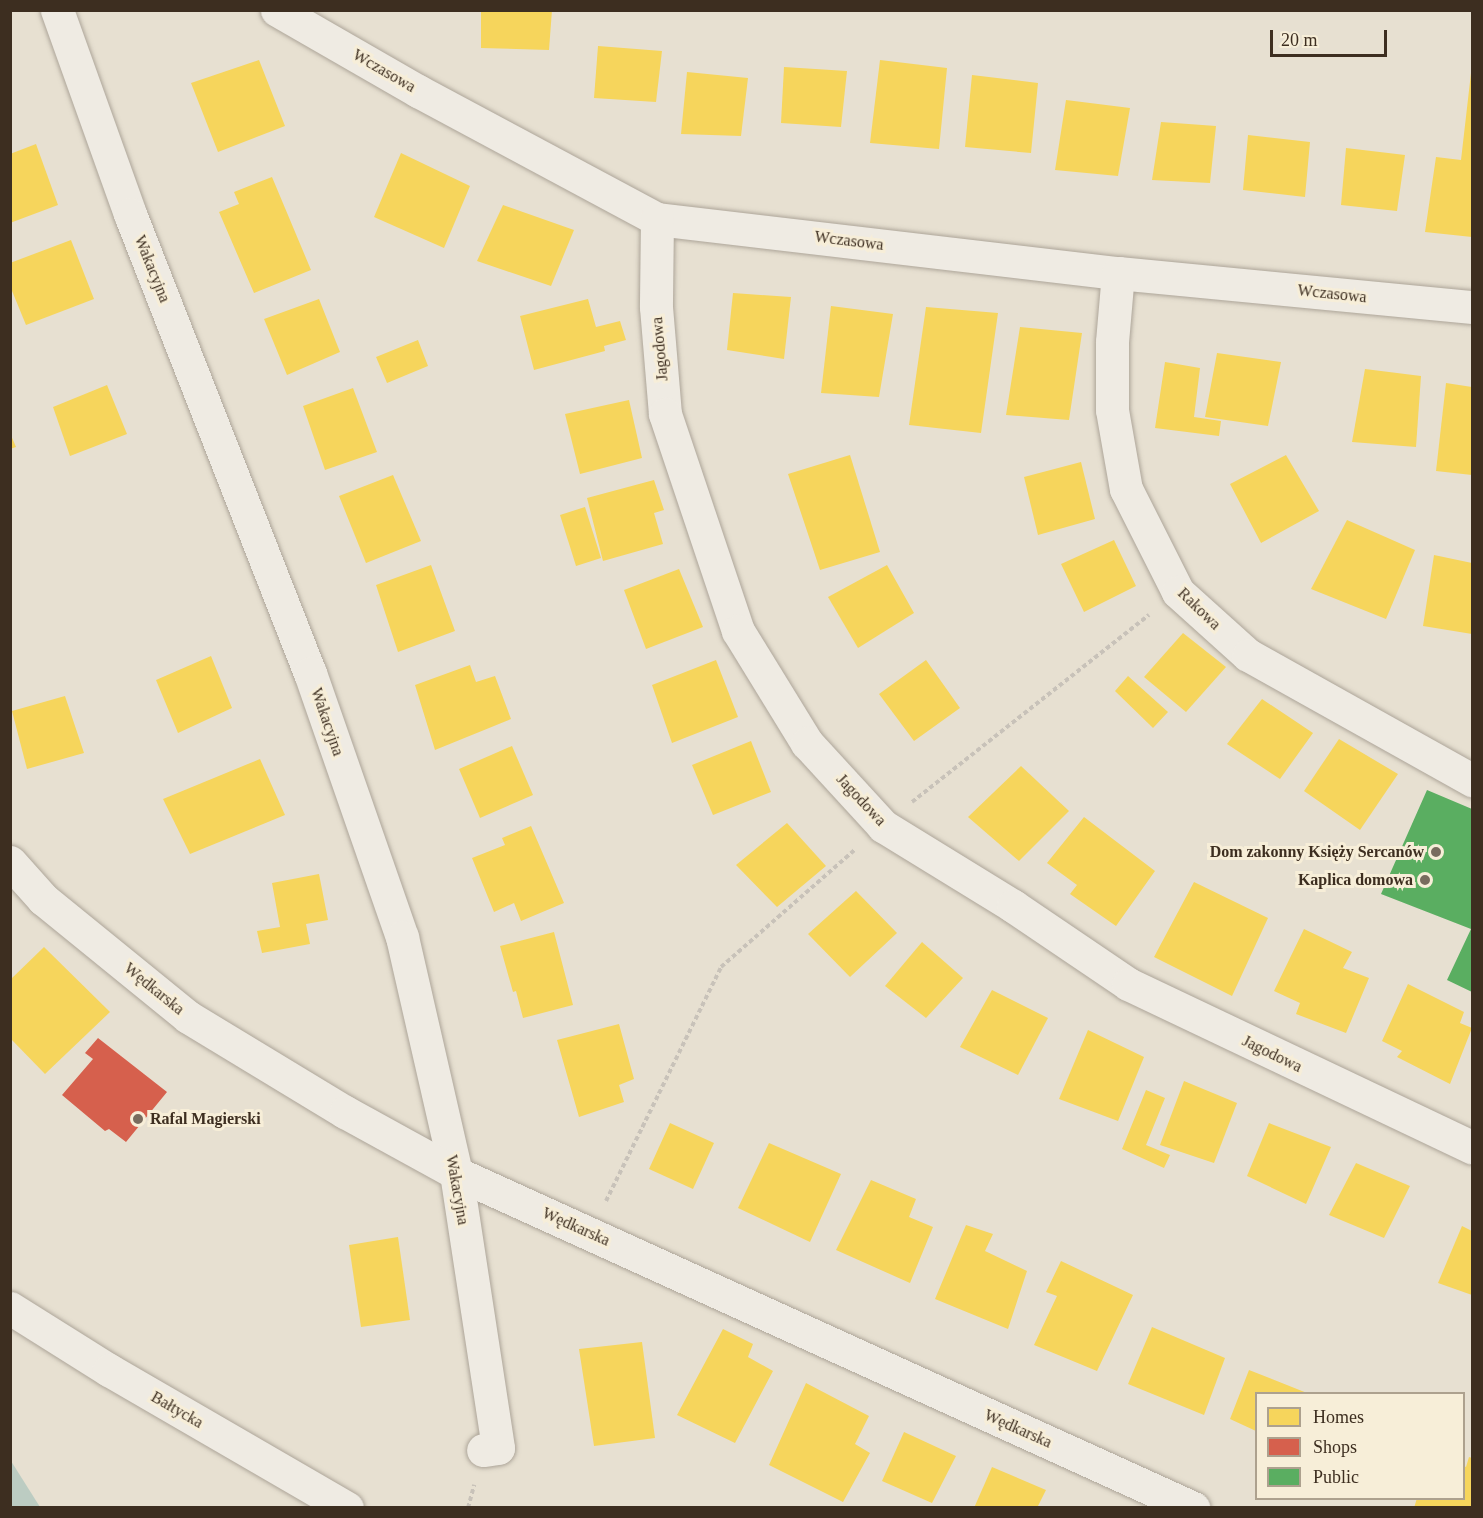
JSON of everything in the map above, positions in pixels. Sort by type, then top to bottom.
[{"type":"street","name":"Wakacyjna","points":[[57,10],[130,214],[310,673],[398,926],[456,1173],[498,1448],[483,1450]]},
{"type":"street","name":"Wczasowa","points":[[277,10],[418,91],[657,219],[1118,273],[1473,307]]},
{"type":"street","name":"Jagodowa","points":[[657,219],[656,307],[665,414],[738,631],[807,742],[883,826],[1013,906],[1128,984],[1473,1147]]},
{"type":"street","name":"Rakowa","points":[[1118,273],[1112,342],[1112,410],[1126,489],[1178,592],[1248,655],[1473,780]]},
{"type":"street","name":"Wędkarska","points":[[10,862],[43,899],[188,1017],[345,1112],[456,1173],[1192,1508]]},
{"type":"street","name":"Bałtycka","points":[[10,1308],[109,1370],[346,1508]]},
{"type":"path","points":[[589,1233],[721,967],[883,826],[1178,592]]},
{"type":"shaded area","points":[[11,1461],[40,1507],[11,1507]]},
{"type":"building: Homes","points":[[481,10],[552,10],[549,50],[481,48]]},
{"type":"building: Homes","points":[[598,46],[662,51],[656,102],[594,98]]},
{"type":"building: Homes","points":[[259,60],[285,126],[218,152],[191,83]]},
{"type":"building: Homes","points":[[880,60],[947,68],[939,149],[870,143]]},
{"type":"building: Homes","points":[[784,67],[847,71],[841,127],[781,123]]},
{"type":"building: Homes","points":[[687,72],[748,78],[741,136],[681,134]]},
{"type":"building: Homes","points":[[1471,73],[1472,237],[1425,232],[1436,157],[1461,160]]},
{"type":"building: Homes","points":[[972,75],[1038,83],[1031,153],[965,147]]},
{"type":"building: Homes","points":[[1066,100],[1130,108],[1118,176],[1055,170]]},
{"type":"building: Homes","points":[[1161,122],[1216,126],[1210,183],[1152,180]]},
{"type":"building: Homes","points":[[1248,135],[1310,142],[1305,197],[1243,190]]},
{"type":"building: Homes","points":[[36,144],[58,205],[10,223],[10,154]]},
{"type":"building: Homes","points":[[1346,148],[1405,155],[1397,211],[1341,205]]},
{"type":"building: Homes","points":[[401,153],[470,186],[444,248],[374,217]]},
{"type":"building: Homes","points":[[272,177],[311,270],[254,293],[219,212],[239,204],[234,192]]},
{"type":"building: Homes","points":[[503,205],[574,230],[551,286],[477,261]]},
{"type":"building: Homes","points":[[71,240],[94,299],[26,325],[10,286],[10,263]]},
{"type":"building: Homes","points":[[733,293],[791,297],[784,359],[727,350]]},
{"type":"building: Homes","points":[[319,299],[340,352],[287,375],[264,319]]},
{"type":"building: Homes","points":[[588,299],[596,327],[620,321],[626,340],[604,346],[605,351],[534,370],[520,316]]},
{"type":"building: Homes","points":[[831,306],[893,314],[879,397],[821,393]]},
{"type":"building: Homes","points":[[926,307],[998,313],[981,433],[909,425]]},
{"type":"building: Homes","points":[[1020,327],[1082,333],[1069,420],[1006,415]]},
{"type":"building: Homes","points":[[418,340],[428,366],[387,383],[376,357]]},
{"type":"building: Homes","points":[[1217,353],[1281,362],[1268,426],[1205,417]]},
{"type":"building: Homes","points":[[1165,362],[1200,368],[1194,417],[1221,421],[1219,436],[1155,428]]},
{"type":"building: Homes","points":[[1365,369],[1421,376],[1416,447],[1352,442]]},
{"type":"building: Homes","points":[[1446,383],[1472,387],[1472,475],[1436,471]]},
{"type":"building: Homes","points":[[107,385],[127,434],[70,456],[53,407]]},
{"type":"building: Homes","points":[[353,388],[377,452],[325,470],[303,406]]},
{"type":"building: Homes","points":[[629,400],[642,458],[580,474],[565,414]]},
{"type":"building: Homes","points":[[10,433],[16,447],[10,449]]},
{"type":"building: Homes","points":[[850,455],[880,552],[820,570],[788,474]]},
{"type":"building: Homes","points":[[1286,455],[1319,511],[1261,543],[1230,484]]},
{"type":"building: Homes","points":[[1081,462],[1095,519],[1038,535],[1024,477]]},
{"type":"building: Homes","points":[[393,475],[421,541],[366,563],[339,496]]},
{"type":"building: Homes","points":[[654,480],[664,510],[654,513],[663,544],[603,561],[587,498]]},
{"type":"building: Homes","points":[[585,507],[601,558],[576,566],[560,515]]},
{"type":"building: Homes","points":[[1347,520],[1415,550],[1386,619],[1311,589]]},
{"type":"building: Homes","points":[[1114,540],[1136,586],[1084,612],[1061,564]]},
{"type":"building: Homes","points":[[1434,555],[1472,563],[1472,634],[1423,626]]},
{"type":"building: Homes","points":[[431,565],[455,631],[398,652],[376,585]]},
{"type":"building: Homes","points":[[887,565],[914,613],[858,648],[828,597]]},
{"type":"building: Homes","points":[[679,569],[703,627],[646,649],[624,590]]},
{"type":"building: Homes","points":[[1183,633],[1226,667],[1186,712],[1144,677]]},
{"type":"building: Homes","points":[[211,656],[232,708],[178,733],[156,680]]},
{"type":"building: Homes","points":[[716,660],[738,717],[672,743],[652,685]]},
{"type":"building: Homes","points":[[926,660],[960,708],[914,741],[879,694]]},
{"type":"building: Homes","points":[[470,665],[476,682],[495,676],[511,719],[435,750],[415,685]]},
{"type":"building: Homes","points":[[1128,676],[1168,712],[1153,728],[1115,691]]},
{"type":"building: Homes","points":[[65,696],[84,753],[27,769],[12,711]]},
{"type":"building: Homes","points":[[1262,699],[1313,733],[1280,779],[1227,744]]},
{"type":"building: Homes","points":[[1339,739],[1398,774],[1360,830],[1304,791]]},
{"type":"building: Homes","points":[[751,741],[771,792],[713,815],[692,765]]},
{"type":"building: Homes","points":[[512,746],[533,795],[480,818],[459,769]]},
{"type":"building: Homes","points":[[260,759],[285,815],[190,854],[163,799]]},
{"type":"building: Homes","points":[[1021,766],[1069,811],[1019,861],[968,817]]},
{"type":"building: Homes","points":[[1084,817],[1155,871],[1116,926],[1070,894],[1077,885],[1047,863]]},
{"type":"building: Homes","points":[[787,823],[826,866],[777,907],[736,865]]},
{"type":"building: Homes","points":[[531,826],[564,903],[521,921],[514,903],[494,912],[472,858],[505,845],[502,838]]},
{"type":"building: Homes","points":[[319,874],[328,920],[306,924],[310,944],[262,953],[257,931],[280,927],[272,883]]},
{"type":"building: Homes","points":[[1194,882],[1268,918],[1232,996],[1154,957]]},
{"type":"building: Homes","points":[[856,891],[897,933],[850,977],[808,934]]},
{"type":"building: Homes","points":[[1304,929],[1352,952],[1343,968],[1369,978],[1346,1033],[1296,1014],[1300,1003],[1274,991]]},
{"type":"building: Homes","points":[[554,932],[573,1005],[523,1018],[500,946]]},
{"type":"building: Homes","points":[[922,942],[963,978],[926,1018],[885,986]]},
{"type":"building: Homes","points":[[44,947],[110,1012],[45,1074],[10,1038],[10,980]]},
{"type":"building: Homes","points":[[1408,984],[1464,1012],[1460,1023],[1472,1028],[1450,1084],[1397,1057],[1402,1051],[1382,1041]]},
{"type":"building: Homes","points":[[992,990],[1048,1018],[1018,1075],[960,1047]]},
{"type":"building: Homes","points":[[619,1024],[634,1079],[619,1085],[624,1102],[579,1117],[557,1040]]},
{"type":"building: Homes","points":[[1088,1030],[1144,1057],[1118,1121],[1059,1099]]},
{"type":"building: Homes","points":[[1184,1081],[1237,1103],[1214,1163],[1160,1145]]},
{"type":"building: Homes","points":[[1146,1090],[1165,1098],[1146,1145],[1170,1155],[1164,1168],[1122,1149]]},
{"type":"building: Homes","points":[[670,1123],[714,1143],[693,1189],[649,1169]]},
{"type":"building: Homes","points":[[1269,1123],[1331,1147],[1306,1204],[1247,1176]]},
{"type":"building: Homes","points":[[769,1143],[841,1174],[810,1242],[738,1208]]},
{"type":"building: Homes","points":[[1356,1163],[1410,1186],[1384,1238],[1329,1215]]},
{"type":"building: Homes","points":[[871,1180],[916,1199],[909,1217],[933,1227],[910,1283],[836,1250]]},
{"type":"building: Homes","points":[[966,1225],[993,1234],[985,1251],[1027,1271],[1008,1329],[935,1299]]},
{"type":"building: Homes","points":[[1462,1226],[1472,1231],[1472,1295],[1438,1283]]},
{"type":"building: Homes","points":[[398,1237],[410,1320],[361,1327],[349,1245]]},
{"type":"building: Homes","points":[[1061,1261],[1133,1295],[1097,1371],[1034,1345],[1057,1296],[1046,1292]]},
{"type":"building: Homes","points":[[1152,1327],[1225,1358],[1204,1415],[1128,1384]]},
{"type":"building: Homes","points":[[723,1329],[753,1344],[748,1357],[773,1371],[735,1443],[677,1415]]},
{"type":"building: Homes","points":[[642,1342],[655,1438],[594,1446],[579,1349]]},
{"type":"building: Homes","points":[[1249,1370],[1304,1392],[1255,1392],[1255,1431],[1230,1419]]},
{"type":"building: Homes","points":[[806,1383],[869,1416],[855,1444],[870,1453],[843,1502],[769,1465]]},
{"type":"building: Homes","points":[[904,1432],[956,1456],[932,1503],[882,1481]]},
{"type":"building: Homes","points":[[1469,1457],[1472,1458],[1472,1508],[1414,1508],[1416,1500],[1465,1500],[1466,1467]]},
{"type":"building: Homes","points":[[992,1467],[1046,1490],[1037,1508],[974,1508]]},
{"type":"building: Shops","points":[[98,1038],[167,1092],[126,1142],[109,1129],[105,1131],[62,1095],[93,1059],[85,1053]]},
{"type":"building: Public","name":"Dom zakonny Księży Sercanów","points":[[1427,790],[1472,809],[1472,992],[1447,980],[1471,929],[1381,894]]},
{"type":"place","name":"Dom zakonny Księży Sercanów","points":[[1436,852]]},
{"type":"place","name":"Kaplica domowa","points":[[1425,880]]},
{"type":"place","name":"Rafal Magierski","points":[[138,1119]]}]
